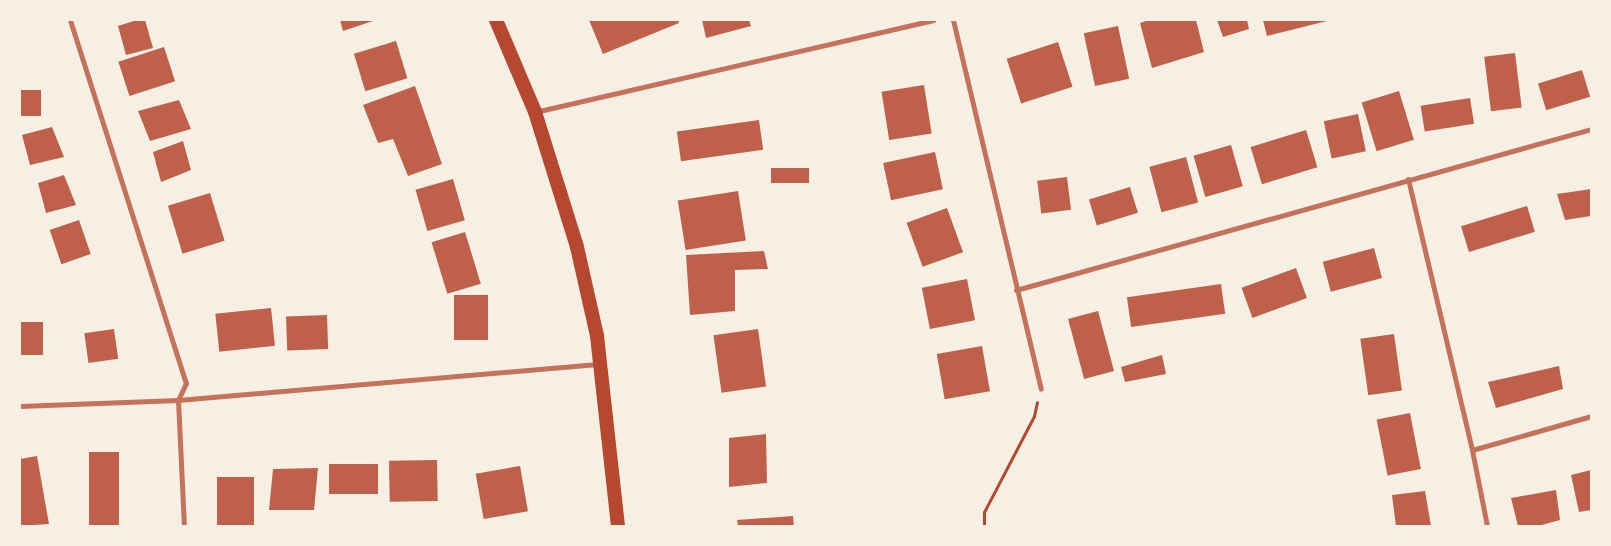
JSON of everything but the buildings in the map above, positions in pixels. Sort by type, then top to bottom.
[{"type":"highway","points":[[496,20],[535,112],[577,247],[600,364],[618,526]]},
{"type":"street","points":[[70,20],[186,383],[178,400],[184,526]]},
{"type":"street","points":[[535,112],[934,20]]},
{"type":"street","points":[[953,20],[1016,290],[1041,388]]},
{"type":"street","points":[[1016,290],[1591,129]]},
{"type":"street","points":[[1408,179],[1472,450],[1486,526]]},
{"type":"street","points":[[20,406],[178,400],[600,364]]},
{"type":"street","points":[[1472,450],[1591,416]]},
{"type":"path","points":[[984,526],[984,512],[1034,416],[1041,388]]}]
